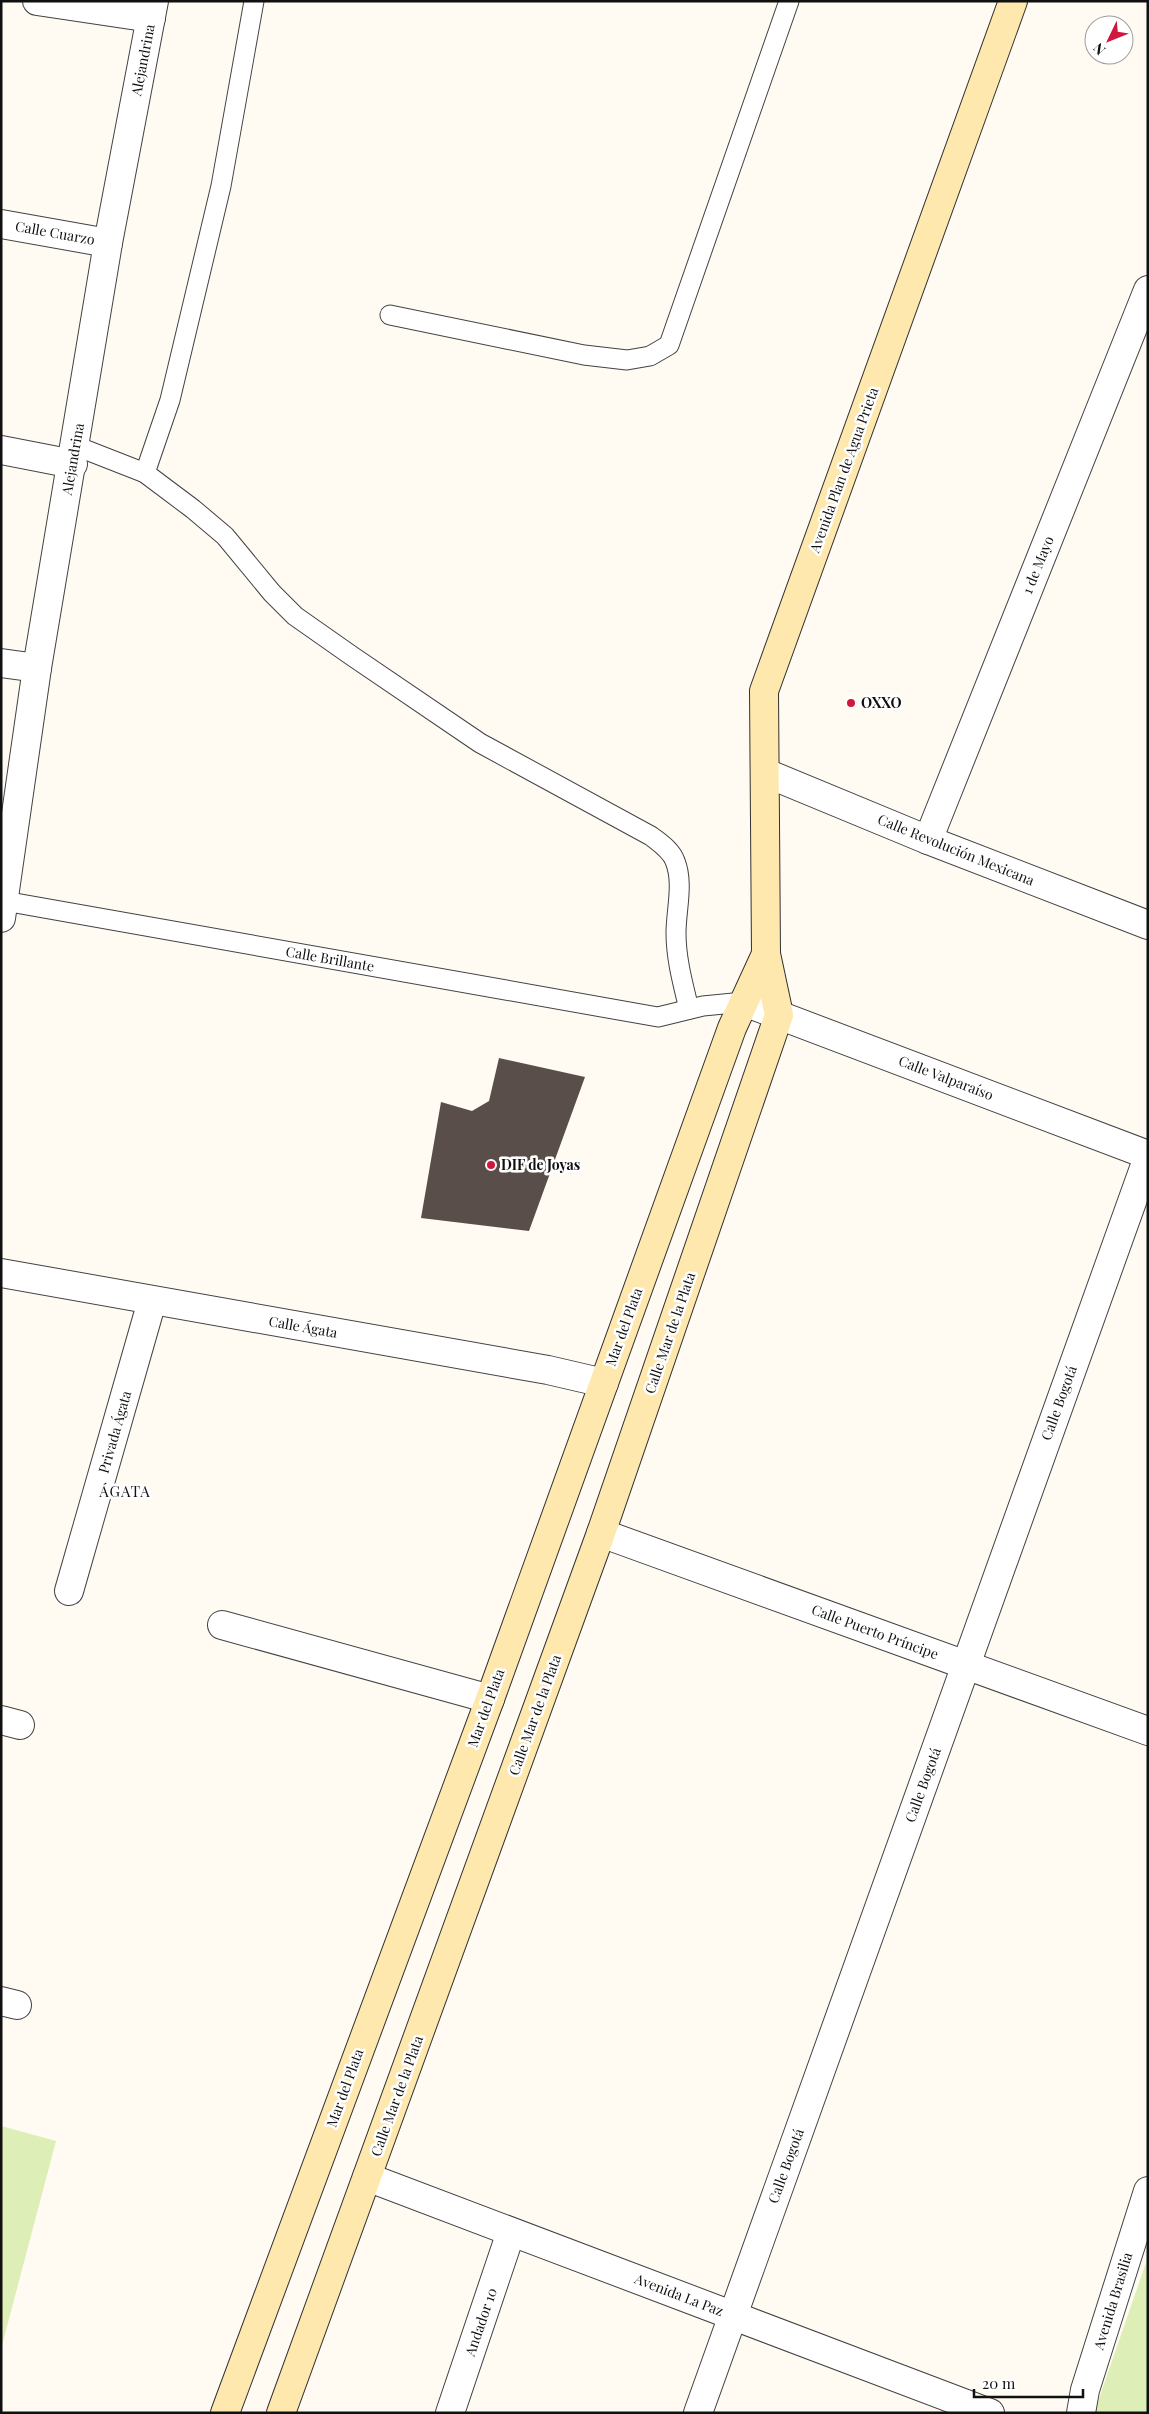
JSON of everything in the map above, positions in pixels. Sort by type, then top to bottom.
[{"type":"main road","name":"Avenida Plan de Agua Prieta","points":[[779,1014],[766,954],[764,691],[1013,1]]},
{"type":"main road","name":"Avenida Plan de Agua Prieta","points":[[744,1002],[766,954]]},
{"type":"main road","name":"Mar del Plata","points":[[225,2413],[490,1699],[732,1028],[744,1002]]},
{"type":"main road","name":"Calle Mar de la Plata","points":[[281,2413],[601,1533],[779,1014]]},
{"type":"street","points":[[38,1],[153,10]]},
{"type":"street","name":"Alejandrina","points":[[2,906],[37,668],[108,243],[153,10]]},
{"type":"street","name":"Calle Cuarzo","points":[[1,224],[108,243]]},
{"type":"street","name":"1 de Mayo","points":[[928,840],[1148,290]]},
{"type":"street","points":[[1,450],[74,455]]},
{"type":"street","points":[[1,663],[37,668]]},
{"type":"street","name":"Calle Revolución Mexicana","points":[[766,773],[928,840],[1148,925]]},
{"type":"street","name":"Calle Valparaíso","points":[[744,1002],[1148,1156]]},
{"type":"street","name":"Calle Bogotá","points":[[698,2413],[1148,1156]]},
{"type":"street","name":"Calle Ágata","points":[[1,1273],[548,1370],[604,1383]]},
{"type":"street","name":"Privada Ágata","points":[[69,1591],[152,1301]]},
{"type":"street","name":"Calle Puerto Príncipe","points":[[601,1533],[1148,1731]]},
{"type":"street","points":[[222,1625],[490,1699]]},
{"type":"street","name":"Avenida La Paz","points":[[367,2177],[990,2413]]},
{"type":"street","name":"Avenida Brasilia","points":[[1081,2413],[1085,2390],[1148,2191]]},
{"type":"street","name":"Andador 10","points":[[450,2413],[511,2232]]},
{"type":"lane","points":[[145,473],[170,400],[221,186],[254,1]]},
{"type":"lane","points":[[390,315],[584,355],[626,360],[650,356],[669,345],[788,1]]},
{"type":"lane","points":[[74,455],[145,473],[225,536],[272,593],[295,616],[480,742],[652,836],[675,859],[680,877],[676,935],[680,974],[689,1009],[744,1002]]},
{"type":"lane","name":"Calle Brillante","points":[[2,906],[658,1018],[689,1009]]},
{"type":"green space","points":[[1,2126],[56,2141],[1,2349]]},
{"type":"green space","points":[[1148,2257],[1148,2413],[1094,2413]]},
{"type":"building","name":"DIF de Joyas","points":[[499,1058],[585,1077],[529,1231],[421,1218],[441,1102],[472,1111],[489,1101]]},
{"type":"place","name":"OXXO","points":[[851,703]]},
{"type":"place","name":"DIF de Joyas","points":[[491,1165]]},
{"type":"district","name":"ÁGATA","points":[[125,1492]]}]
